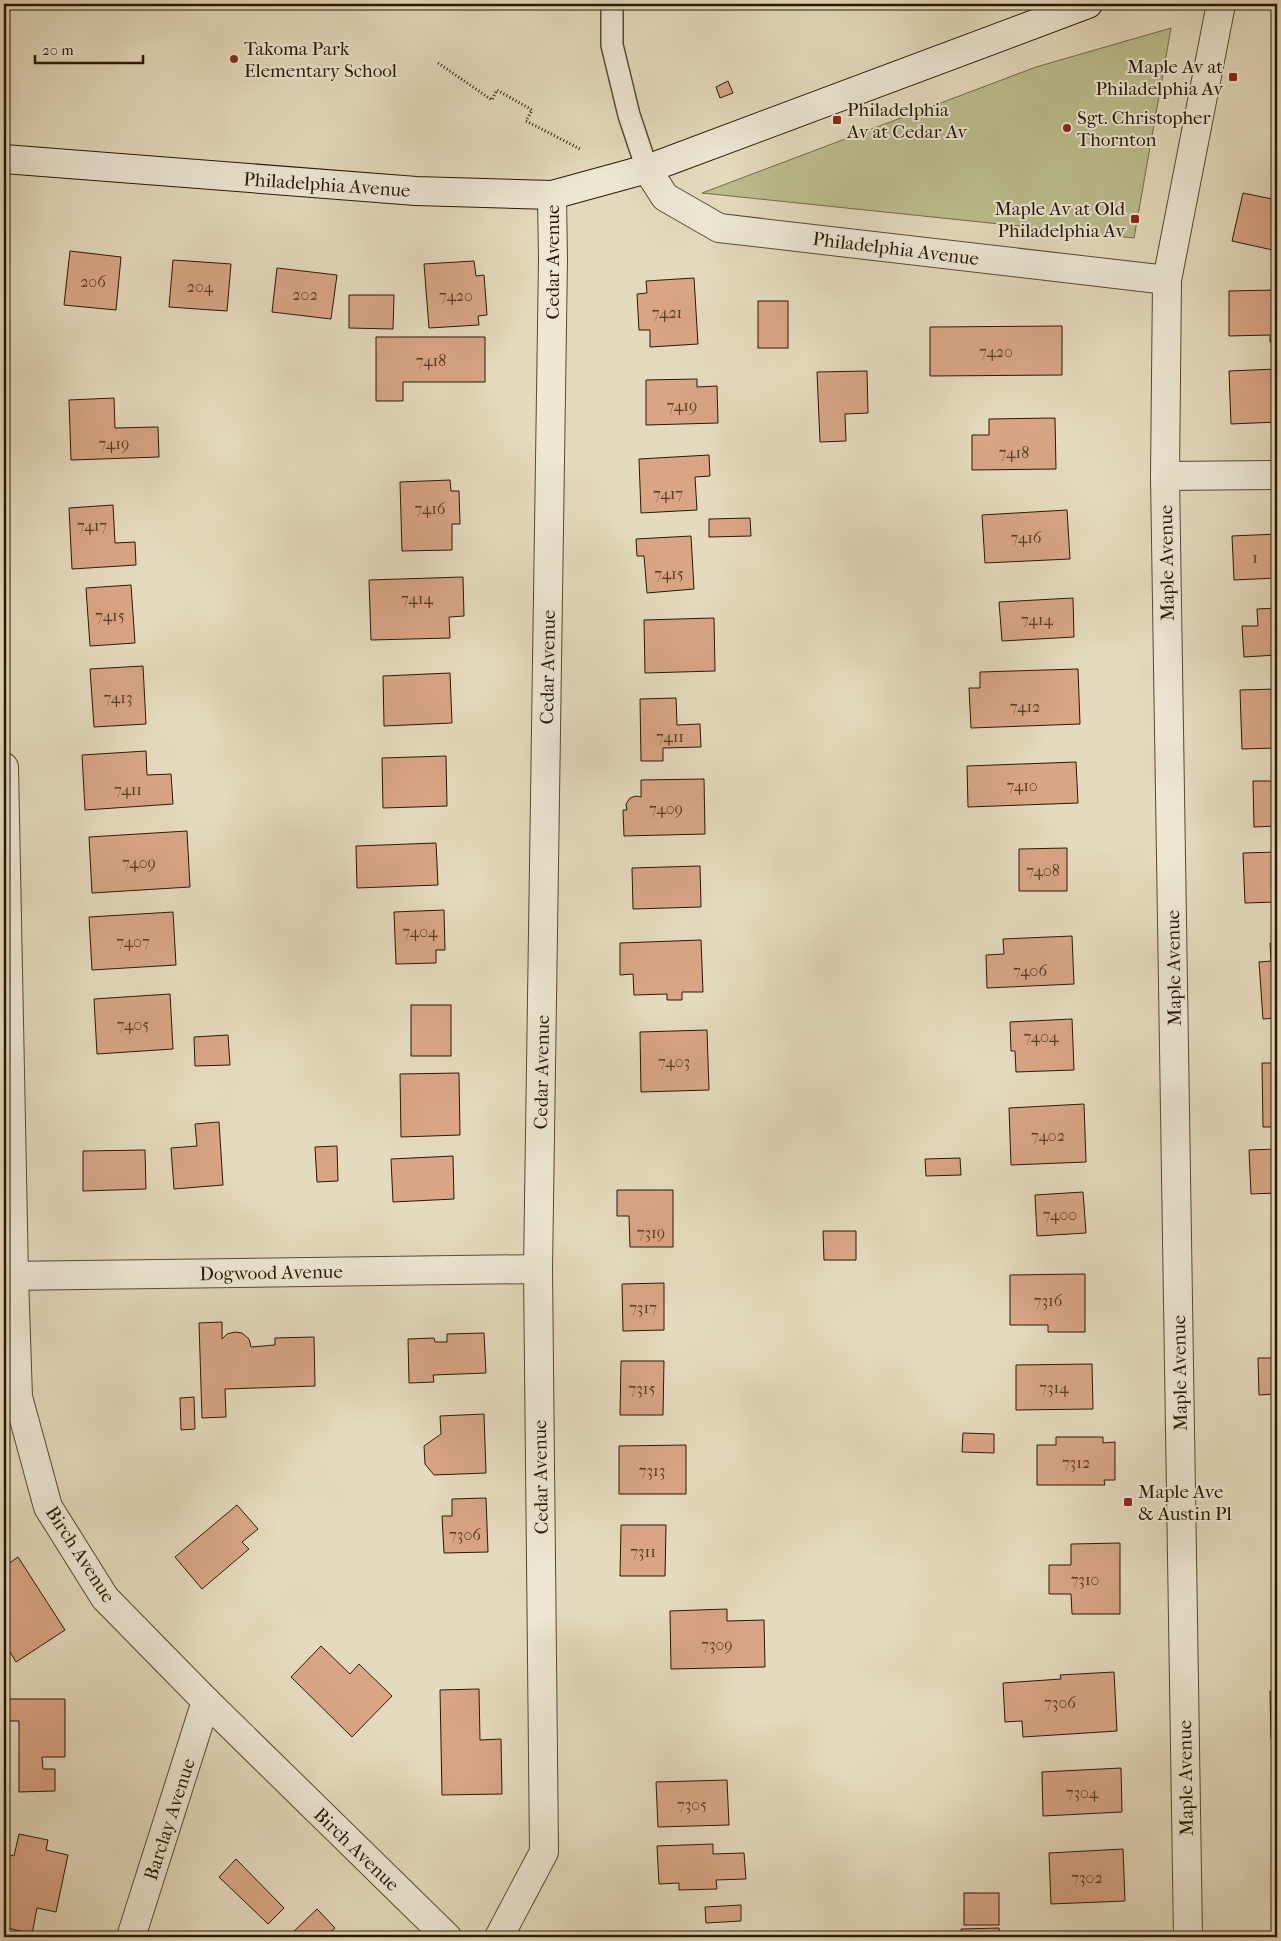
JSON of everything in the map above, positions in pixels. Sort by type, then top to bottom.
[{"type":"street","name":"Philadelphia Avenue","points":[[4,159],[416,191],[552,195],[647,169],[1088,4]]},
{"type":"street","name":"Maple Avenue","points":[[1188,1937],[1165,476],[1167,280],[1221,4]]},
{"type":"street","name":"Philadelphia Avenue","points":[[647,169],[664,196],[719,228],[1167,280]]},
{"type":"street","name":"Cedar Avenue","points":[[499,1937],[544,1852],[538,1269],[553,269],[552,195]]},
{"type":"street","points":[[1165,476],[1277,475]]},
{"type":"street","name":"Birch Avenue","points":[[4,767],[9,1276],[18,1397],[48,1506],[105,1598],[206,1701],[447,1937]]},
{"type":"street","name":"Dogwood Avenue","points":[[9,1276],[538,1269]]},
{"type":"street","name":"Barclay Avenue","points":[[131,1937],[206,1701]]},
{"type":"lane","points":[[612,4],[612,45],[629,115],[647,169]]},
{"type":"path","points":[[438,64],[492,100],[497,90],[532,110],[526,121],[582,150]]},
{"type":"green space","points":[[1171,28],[1134,238],[702,193],[1036,67]]},
{"type":"building","points":[[728,81],[733,93],[720,98],[716,87]]},
{"type":"building","points":[[1243,193],[1277,200],[1277,251],[1232,241]]},
{"type":"building","points":[[70,251],[121,257],[116,310],[64,305]]},
{"type":"building","points":[[173,260],[231,264],[227,311],[169,307]]},
{"type":"building","points":[[474,261],[476,276],[484,275],[487,315],[478,316],[479,325],[429,328],[424,264]]},
{"type":"building","points":[[277,268],[337,275],[331,319],[272,312]]},
{"type":"building","points":[[694,278],[698,344],[650,347],[650,330],[639,330],[637,294],[647,293],[646,281]]},
{"type":"building","points":[[1277,290],[1277,342],[1270,342],[1270,335],[1229,336],[1229,291]]},
{"type":"building","points":[[349,295],[394,295],[393,329],[349,328]]},
{"type":"building","points":[[758,301],[788,301],[788,348],[758,348]]},
{"type":"building","points":[[1062,326],[1062,375],[930,376],[930,327]]},
{"type":"building","points":[[376,337],[485,337],[485,382],[403,382],[403,401],[376,401]]},
{"type":"building","points":[[1277,369],[1277,422],[1231,424],[1229,371]]},
{"type":"building","points":[[867,371],[868,413],[845,414],[846,441],[820,442],[817,372]]},
{"type":"building","points":[[697,379],[697,387],[717,386],[718,423],[646,425],[646,380]]},
{"type":"building","points":[[114,398],[115,428],[158,427],[159,457],[71,460],[69,400]]},
{"type":"building","points":[[1055,418],[1056,469],[972,470],[972,435],[989,435],[989,419]]},
{"type":"building","points":[[709,455],[710,476],[695,477],[697,510],[641,513],[639,459]]},
{"type":"building","points":[[450,480],[451,491],[459,491],[460,524],[452,524],[452,550],[402,551],[400,482]]},
{"type":"building","points":[[113,505],[115,543],[135,542],[136,565],[72,569],[69,508]]},
{"type":"building","points":[[1067,510],[1070,559],[985,563],[982,515]]},
{"type":"building","points":[[750,518],[751,536],[709,537],[709,519]]},
{"type":"building","points":[[1277,534],[1277,578],[1234,580],[1232,536]]},
{"type":"building","points":[[691,536],[694,589],[647,593],[644,556],[637,556],[636,539]]},
{"type":"building","points":[[463,577],[464,616],[449,617],[450,638],[371,640],[369,580]]},
{"type":"building","points":[[131,585],[135,643],[90,646],[86,588]]},
{"type":"building","points":[[1073,598],[1074,637],[1002,641],[999,602]]},
{"type":"building","points":[[1277,608],[1277,655],[1244,657],[1242,626],[1258,626],[1257,609]]},
{"type":"building","points":[[714,618],[715,671],[645,673],[644,620]]},
{"type":"building","points":[[143,666],[146,724],[94,727],[90,669]]},
{"type":"building","points":[[1078,669],[1080,724],[971,728],[969,688],[980,688],[980,672]]},
{"type":"building","points":[[450,673],[452,723],[384,726],[383,676]]},
{"type":"building","points":[[1277,689],[1277,748],[1242,749],[1240,690]]},
{"type":"building","points":[[676,698],[677,725],[700,724],[701,747],[663,748],[663,761],[641,761],[640,699]]},
{"type":"building","points":[[146,751],[147,775],[171,774],[173,804],[85,810],[82,755]]},
{"type":"building","points":[[446,756],[447,806],[383,808],[382,758]]},
{"type":"building","points":[[1076,762],[1078,803],[968,807],[967,766]]},
{"type":"building","points":[[704,779],[705,834],[624,836],[623,810],[627,810],[626,804],[630,798],[641,797],[641,780]]},
{"type":"building","points":[[1253,781],[1277,781],[1277,826],[1254,827]]},
{"type":"building","points":[[187,831],[190,887],[92,893],[89,837]]},
{"type":"building","points":[[436,843],[438,885],[357,888],[356,846]]},
{"type":"building","points":[[1067,848],[1067,891],[1019,891],[1019,849]]},
{"type":"building","points":[[1277,852],[1277,902],[1245,903],[1243,853]]},
{"type":"building","points":[[700,866],[701,907],[633,909],[632,868]]},
{"type":"building","points":[[444,910],[445,950],[436,950],[436,963],[396,964],[394,912]]},
{"type":"building","points":[[173,912],[176,965],[92,970],[89,917]]},
{"type":"building","points":[[1072,936],[1074,984],[987,988],[986,955],[1004,954],[1003,939]]},
{"type":"building","points":[[701,940],[703,992],[682,992],[682,1000],[667,1000],[667,994],[634,995],[633,974],[620,975],[620,943]]},
{"type":"building","points":[[1270,943],[1277,943],[1277,1018],[1263,1019],[1259,962],[1271,961]]},
{"type":"building","points":[[170,994],[173,1049],[97,1054],[94,999]]},
{"type":"building","points":[[411,1005],[451,1005],[451,1056],[411,1056]]},
{"type":"building","points":[[1072,1019],[1074,1070],[1016,1072],[1015,1051],[1011,1051],[1010,1022]]},
{"type":"building","points":[[707,1030],[709,1090],[641,1092],[640,1032]]},
{"type":"building","points":[[228,1035],[230,1065],[195,1066],[194,1037]]},
{"type":"building","points":[[1262,1063],[1277,1063],[1277,1127],[1263,1127]]},
{"type":"building","points":[[459,1073],[460,1135],[401,1137],[400,1074]]},
{"type":"building","points":[[1084,1104],[1086,1162],[1011,1165],[1009,1108]]},
{"type":"building","points":[[219,1122],[223,1185],[174,1189],[171,1148],[197,1146],[195,1124]]},
{"type":"building","points":[[337,1146],[338,1181],[317,1182],[315,1147]]},
{"type":"building","points":[[1277,1149],[1277,1193],[1251,1194],[1249,1150]]},
{"type":"building","points":[[145,1150],[146,1189],[83,1191],[83,1151]]},
{"type":"building","points":[[453,1156],[454,1199],[393,1202],[391,1159]]},
{"type":"building","points":[[960,1158],[961,1175],[926,1176],[925,1159]]},
{"type":"building","points":[[617,1190],[673,1190],[673,1247],[630,1247],[629,1216],[617,1216]]},
{"type":"building","points":[[1083,1192],[1086,1233],[1037,1236],[1035,1195]]},
{"type":"building","points":[[823,1231],[856,1231],[856,1260],[824,1260]]},
{"type":"building","points":[[1085,1274],[1085,1332],[1048,1332],[1048,1325],[1010,1325],[1010,1275]]},
{"type":"building","points":[[664,1283],[664,1330],[623,1331],[622,1284]]},
{"type":"building","points":[[222,1322],[222,1339],[227,1334],[242,1333],[249,1339],[251,1347],[275,1345],[275,1338],[314,1337],[315,1386],[225,1389],[226,1417],[202,1418],[199,1323]]},
{"type":"building","points":[[484,1333],[486,1373],[433,1375],[434,1382],[409,1383],[408,1339],[434,1338],[435,1342],[447,1342],[447,1334]]},
{"type":"building","points":[[1273,1344],[1277,1344],[1277,1412],[1276,1394],[1259,1395],[1258,1358],[1273,1358]]},
{"type":"building","points":[[621,1361],[664,1361],[663,1415],[620,1415]]},
{"type":"building","points":[[1092,1364],[1093,1409],[1016,1410],[1016,1365]]},
{"type":"building","points":[[194,1397],[195,1429],[181,1430],[180,1398]]},
{"type":"building","points":[[484,1414],[486,1473],[434,1475],[425,1464],[424,1446],[441,1434],[440,1416]]},
{"type":"building","points":[[963,1433],[994,1434],[994,1453],[962,1452]]},
{"type":"building","points":[[1056,1437],[1103,1437],[1103,1443],[1115,1442],[1115,1480],[1104,1480],[1105,1485],[1037,1485],[1037,1445],[1056,1445]]},
{"type":"building","points":[[686,1445],[686,1494],[619,1494],[619,1446]]},
{"type":"building","points":[[486,1498],[488,1552],[444,1553],[442,1516],[452,1516],[452,1499]]},
{"type":"building","points":[[237,1505],[258,1529],[242,1542],[249,1549],[202,1589],[175,1557]]},
{"type":"building","points":[[621,1525],[666,1525],[665,1576],[620,1576]]},
{"type":"building","points":[[1120,1543],[1120,1614],[1072,1614],[1071,1594],[1049,1594],[1049,1565],[1071,1565],[1071,1544]]},
{"type":"building","points":[[18,1557],[65,1630],[16,1662],[4,1642],[4,1567]]},
{"type":"building","points":[[727,1609],[727,1621],[764,1620],[765,1667],[671,1669],[670,1611]]},
{"type":"building","points":[[321,1646],[350,1674],[359,1664],[392,1696],[352,1737],[291,1677]]},
{"type":"building","points":[[1114,1672],[1117,1731],[1023,1737],[1022,1721],[1005,1722],[1003,1683],[1061,1679],[1060,1675]]},
{"type":"building","points":[[479,1689],[480,1740],[501,1739],[502,1794],[442,1795],[440,1690]]},
{"type":"building","points":[[1277,1690],[1277,1739],[1271,1739],[1270,1691]]},
{"type":"building","points":[[4,1699],[65,1699],[65,1757],[42,1757],[43,1769],[55,1769],[55,1791],[19,1792],[19,1721],[4,1721]]},
{"type":"building","points":[[1121,1768],[1122,1812],[1043,1816],[1042,1772]]},
{"type":"building","points":[[727,1780],[729,1825],[658,1827],[656,1782]]},
{"type":"building","points":[[19,1834],[48,1840],[46,1850],[68,1855],[56,1912],[37,1908],[32,1934],[4,1927],[4,1853],[14,1856]]},
{"type":"building","points":[[713,1844],[713,1854],[744,1853],[746,1879],[716,1880],[717,1889],[679,1890],[679,1883],[659,1884],[657,1846]]},
{"type":"building","points":[[1123,1849],[1125,1901],[1051,1904],[1049,1853]]},
{"type":"building","points":[[236,1859],[284,1908],[268,1924],[219,1877]]},
{"type":"building","points":[[964,1893],[999,1893],[999,1925],[964,1925]]},
{"type":"building","points":[[741,1905],[741,1921],[706,1923],[705,1907]]},
{"type":"building","points":[[317,1909],[335,1928],[325,1937],[288,1937]]},
{"type":"building","points":[[999,1928],[1000,1937],[962,1937],[961,1929]]},
{"type":"building","points":[[680,1936],[680,1937],[630,1937]]},
{"type":"place","name":"Takoma Park Elementary School","points":[[234,59]]},
{"type":"place","name":"Maple Av at Philadelphia Av","points":[[1233,77]]},
{"type":"place","name":"Philadelphia Av at Cedar Av","points":[[837,120]]},
{"type":"place","name":"Sgt. Christopher Thornton","points":[[1067,128]]},
{"type":"place","name":"Maple Av at Old Philadelphia Av","points":[[1135,219]]},
{"type":"place","name":"Maple Ave & Austin Pl","points":[[1128,1502]]}]
